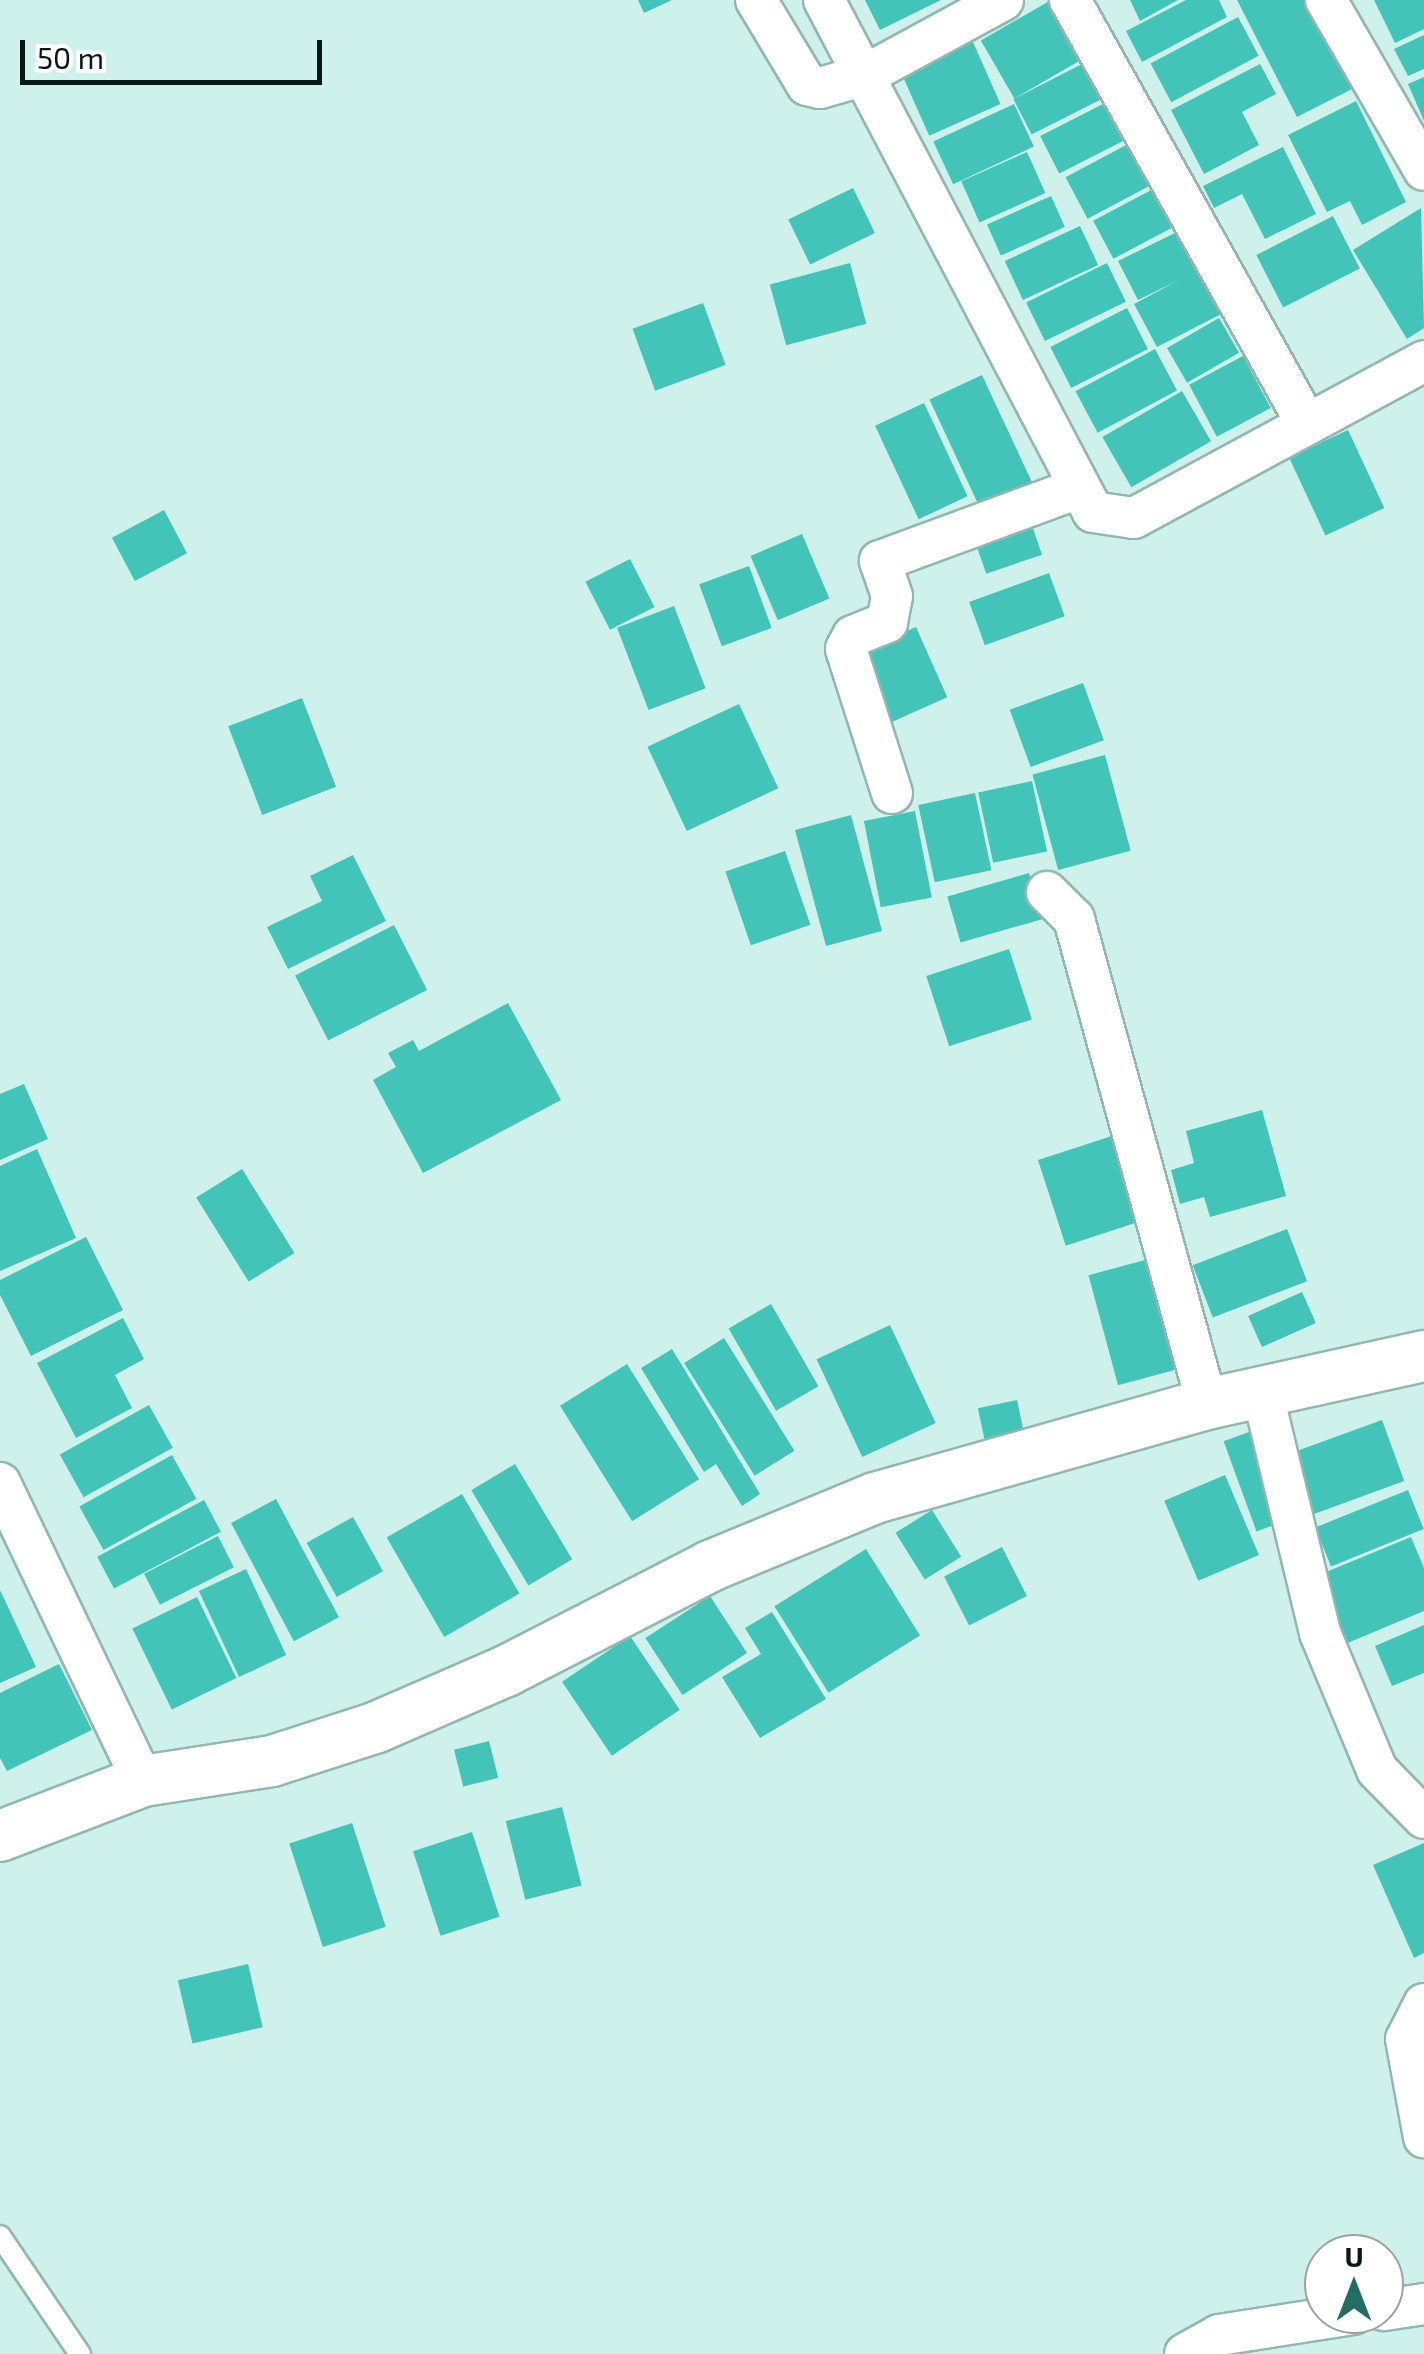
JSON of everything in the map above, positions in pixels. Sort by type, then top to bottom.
[{"type":"street","points":[[756,0],[808,85],[865,75],[1002,0]]},
{"type":"street","points":[[824,0],[1093,512],[1134,518],[1424,362]]},
{"type":"street","points":[[1070,0],[1306,423]]},
{"type":"street","points":[[1326,0],[1424,170]]},
{"type":"street","points":[[892,793],[846,649],[853,636],[887,622],[892,596],[880,560],[1078,488]]},
{"type":"street","points":[[1047,892],[1074,920],[1207,1404]]},
{"type":"street","points":[[0,1836],[143,1781],[272,1761],[378,1727],[506,1671],[805,1522],[1207,1404],[1424,1356]]},
{"type":"street","points":[[1262,1391],[1290,1530],[1320,1633],[1377,1770],[1424,1818]]},
{"type":"street","points":[[0,1483],[15,1552],[143,1781]]},
{"type":"street","points":[[1424,2004],[1406,2039],[1424,2137]]},
{"type":"street","points":[[1186,2354],[1219,2335],[1304,2322]]},
{"type":"lane","points":[[0,2236],[78,2353]]},
{"type":"building","points":[[638,0],[672,0],[644,13]]},
{"type":"building","points":[[865,0],[941,0],[880,30]]},
{"type":"building","points":[[1051,0],[1084,58],[1014,99],[981,40]]},
{"type":"building","points":[[1130,0],[1178,0],[1140,21]]},
{"type":"building","points":[[1186,0],[1219,0],[1227,17],[1142,62],[1126,31]]},
{"type":"building","points":[[1237,0],[1310,0],[1354,88],[1297,117]]},
{"type":"building","points":[[1374,0],[1424,0],[1424,29],[1395,43]]},
{"type":"building","points":[[1238,17],[1259,56],[1171,102],[1151,63]]},
{"type":"building","points":[[1424,35],[1424,69],[1408,76],[1394,49]]},
{"type":"building","points":[[972,40],[1000,104],[929,136],[901,72]]},
{"type":"building","points":[[1082,64],[1100,100],[1032,135],[1013,99]]},
{"type":"building","points":[[1260,64],[1276,94],[1242,112],[1259,145],[1204,174],[1171,110]]},
{"type":"building","points":[[1424,77],[1424,121],[1408,84]]},
{"type":"building","points":[[1356,101],[1406,202],[1362,225],[1350,201],[1327,212],[1288,135]]},
{"type":"building","points":[[1107,102],[1126,139],[1059,173],[1040,136]]},
{"type":"building","points":[[1014,104],[1034,147],[953,184],[933,142]]},
{"type":"building","points":[[1130,143],[1152,184],[1088,219],[1066,177]]},
{"type":"building","points":[[1283,147],[1316,214],[1265,239],[1242,194],[1214,208],[1203,186]]},
{"type":"building","points":[[1027,152],[1045,193],[980,222],[961,181]]},
{"type":"building","points":[[853,188],[875,233],[810,265],[788,220]]},
{"type":"building","points":[[1155,188],[1175,226],[1113,259],[1093,221]]},
{"type":"building","points":[[1051,196],[1065,227],[1001,256],[987,224]]},
{"type":"building","points":[[1421,208],[1424,328],[1407,339],[1353,250]]},
{"type":"building","points":[[1333,216],[1360,269],[1283,308],[1256,255]]},
{"type":"building","points":[[1080,226],[1098,265],[1023,300],[1005,261]]},
{"type":"building","points":[[1183,229],[1229,310],[1157,347],[1134,304],[1179,280],[1138,300],[1118,261]]},
{"type":"building","points":[[850,263],[866,324],[786,345],[770,284]]},
{"type":"building","points":[[1107,263],[1126,302],[1045,341],[1026,302]]},
{"type":"building","points":[[703,303],[726,365],[655,391],[633,329]]},
{"type":"building","points":[[1127,308],[1148,349],[1071,388],[1050,347]]},
{"type":"building","points":[[1219,318],[1239,353],[1187,383],[1167,348]]},
{"type":"building","points":[[1155,349],[1177,390],[1098,433],[1076,391]]},
{"type":"building","points":[[1243,356],[1271,408],[1217,437],[1189,385]]},
{"type":"building","points":[[982,375],[1032,482],[979,506],[929,400]]},
{"type":"building","points":[[1182,391],[1211,441],[1131,487],[1102,437]]},
{"type":"building","points":[[924,403],[968,496],[919,519],[875,426]]},
{"type":"building","points":[[1348,430],[1384,508],[1325,535],[1289,457]]},
{"type":"building","points":[[164,510],[187,553],[135,581],[112,538]]},
{"type":"building","points":[[1028,514],[1042,555],[986,574],[972,533]]},
{"type":"building","points":[[802,534],[829,598],[778,620],[750,556]]},
{"type":"building","points":[[630,559],[655,607],[610,630],[585,582]]},
{"type":"building","points":[[749,566],[772,628],[722,646],[699,584]]},
{"type":"building","points":[[1049,573],[1065,616],[985,645],[969,602]]},
{"type":"building","points":[[674,606],[706,688],[649,710],[617,628]]},
{"type":"building","points":[[916,627],[947,697],[891,723],[859,652]]},
{"type":"building","points":[[1083,683],[1104,740],[1031,767],[1010,710]]},
{"type":"building","points":[[302,698],[336,787],[262,815],[228,726]]},
{"type":"building","points":[[739,704],[778,788],[687,831],[647,747]]},
{"type":"building","points":[[1105,755],[1131,851],[1058,870],[1033,774]]},
{"type":"building","points":[[1032,781],[1047,851],[993,863],[978,792]]},
{"type":"building","points":[[975,793],[991,870],[935,882],[918,805]]},
{"type":"building","points":[[915,811],[932,897],[881,907],[864,821]]},
{"type":"building","points":[[851,815],[882,931],[826,946],[795,830]]},
{"type":"building","points":[[785,851],[810,925],[751,945],[725,872]]},
{"type":"building","points":[[353,855],[386,921],[288,969],[267,927],[322,901],[310,876]]},
{"type":"building","points":[[1029,873],[1042,919],[961,943],[947,896]]},
{"type":"building","points":[[394,925],[427,990],[328,1040],[295,975]]},
{"type":"building","points":[[1009,949],[1032,1019],[949,1046],[926,976]]},
{"type":"building","points":[[508,1003],[561,1100],[423,1173],[373,1080],[396,1067],[388,1053],[413,1040],[419,1051]]},
{"type":"building","points":[[24,1084],[48,1139],[0,1160],[0,1094]]},
{"type":"building","points":[[1262,1110],[1286,1196],[1210,1217],[1204,1197],[1180,1204],[1171,1170],[1194,1163],[1186,1131]]},
{"type":"building","points":[[1115,1135],[1143,1221],[1066,1246],[1038,1160]]},
{"type":"building","points":[[37,1149],[76,1238],[0,1271],[0,1166]]},
{"type":"building","points":[[242,1169],[294,1253],[249,1282],[196,1198]]},
{"type":"building","points":[[1287,1229],[1307,1281],[1213,1317],[1193,1265]]},
{"type":"building","points":[[86,1237],[123,1310],[31,1356],[0,1295],[0,1280]]},
{"type":"building","points":[[1160,1256],[1190,1366],[1118,1385],[1089,1275]]},
{"type":"building","points":[[1302,1292],[1316,1323],[1262,1347],[1248,1316]]},
{"type":"building","points":[[771,1304],[819,1386],[776,1411],[729,1328]]},
{"type":"building","points":[[123,1318],[144,1359],[115,1375],[132,1408],[76,1438],[37,1363]]},
{"type":"building","points":[[890,1325],[936,1423],[862,1457],[817,1359]]},
{"type":"building","points":[[724,1338],[794,1451],[755,1476],[684,1363]]},
{"type":"building","points":[[672,1349],[760,1494],[742,1506],[716,1464],[704,1472],[641,1368]]},
{"type":"building","points":[[627,1364],[699,1479],[632,1521],[560,1406]]},
{"type":"building","points":[[1017,1400],[1024,1432],[985,1441],[978,1408]]},
{"type":"building","points":[[149,1405],[173,1448],[84,1497],[60,1454]]},
{"type":"building","points":[[1382,1420],[1404,1481],[1304,1518],[1281,1457]]},
{"type":"building","points":[[1249,1432],[1282,1522],[1256,1531],[1224,1441]]},
{"type":"building","points":[[172,1455],[196,1499],[104,1550],[79,1506]]},
{"type":"building","points":[[515,1464],[572,1559],[528,1585],[471,1490]]},
{"type":"building","points":[[1225,1475],[1259,1555],[1198,1581],[1164,1501]]},
{"type":"building","points":[[1408,1490],[1424,1529],[1331,1566],[1315,1527]]},
{"type":"building","points":[[462,1494],[520,1594],[444,1637],[387,1538]]},
{"type":"building","points":[[276,1499],[339,1617],[294,1641],[231,1523]]},
{"type":"building","points":[[204,1500],[221,1532],[114,1589],[97,1557]]},
{"type":"building","points":[[932,1510],[961,1557],[925,1579],[896,1533]]},
{"type":"building","points":[[353,1517],[383,1571],[337,1597],[307,1543]]},
{"type":"building","points":[[218,1536],[234,1567],[160,1605],[144,1574]]},
{"type":"building","points":[[1411,1537],[1424,1568],[1424,1611],[1338,1647],[1309,1579]]},
{"type":"building","points":[[1002,1547],[1027,1596],[969,1626],[944,1577]]},
{"type":"building","points":[[866,1549],[920,1636],[828,1693],[774,1606]]},
{"type":"building","points":[[246,1569],[286,1655],[239,1677],[199,1591]]},
{"type":"building","points":[[0,1590],[36,1667],[0,1683]]},
{"type":"building","points":[[710,1596],[747,1653],[682,1695],[645,1638]]},
{"type":"building","points":[[197,1597],[236,1678],[172,1709],[132,1629]]},
{"type":"building","points":[[772,1612],[826,1699],[760,1738],[722,1677],[761,1654],[745,1628]]},
{"type":"building","points":[[1424,1625],[1424,1673],[1392,1686],[1375,1646]]},
{"type":"building","points":[[630,1636],[680,1710],[612,1756],[562,1682]]},
{"type":"building","points":[[59,1664],[92,1730],[7,1771],[0,1758],[0,1693]]},
{"type":"building","points":[[489,1741],[498,1778],[463,1787],[454,1750]]},
{"type":"building","points":[[562,1807],[582,1886],[525,1900],[506,1821]]},
{"type":"building","points":[[352,1823],[386,1927],[323,1947],[289,1843]]},
{"type":"building","points":[[472,1832],[500,1917],[441,1936],[413,1851]]},
{"type":"building","points":[[1424,1843],[1424,1953],[1414,1958],[1373,1865]]},
{"type":"building","points":[[248,1964],[263,2027],[192,2044],[178,1980]]}]
